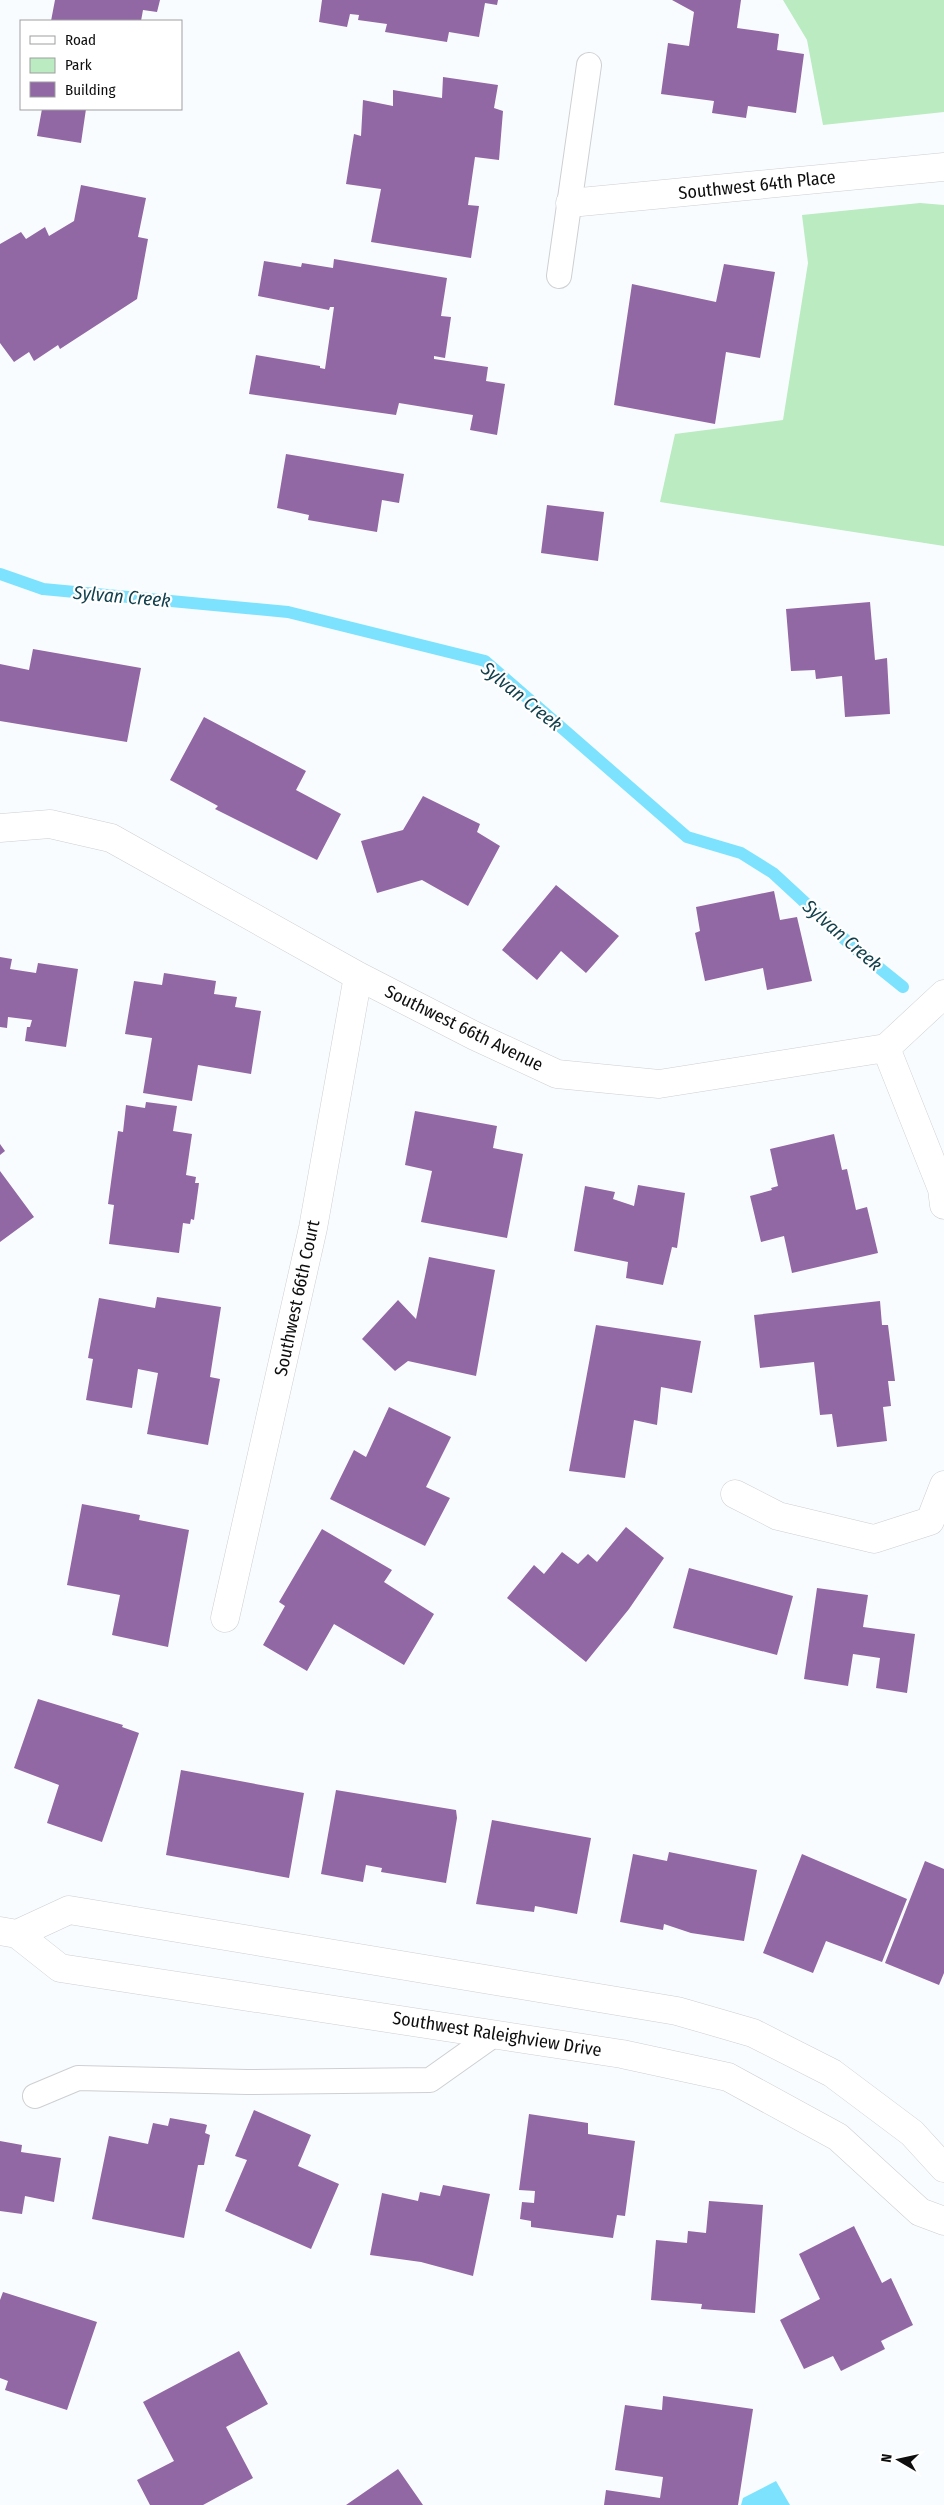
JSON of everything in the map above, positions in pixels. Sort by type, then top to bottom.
[{"type":"street","name":"Southwest 64th Place","points":[[570,203],[944,167]]},
{"type":"street","name":"Southwest 66th Avenue","points":[[0,828],[50,824],[111,838],[358,976],[475,1036],[557,1074],[659,1084],[886,1048]]},
{"type":"street","name":"Southwest 66th Court","points":[[225,1618],[313,1228],[358,976]]},
{"type":"street","points":[[944,994],[886,1048],[942,1189],[944,1205]]},
{"type":"street","points":[[735,1494],[778,1516],[874,1539],[930,1521],[944,1484]]},
{"type":"street","name":"Southwest Raleighview Drive","points":[[9,1932],[69,1910],[678,2011],[753,2033],[832,2073],[912,2133],[944,2168]]},
{"type":"street","name":"Southwest Raleighview Drive","points":[[9,1932],[60,1968],[622,2054],[728,2077],[838,2137],[920,2212],[944,2221]]},
{"type":"lane","points":[[559,276],[590,65]]},
{"type":"lane","points":[[35,2096],[78,2078],[247,2082],[430,2080],[495,2034]]},
{"type":"green space","points":[[783,0],[944,0],[944,112],[823,125],[807,40]]},
{"type":"green space","points":[[920,203],[944,205],[944,546],[660,502],[675,434],[783,420],[808,263],[802,215]]},
{"type":"water","points":[[776,2481],[790,2505],[741,2505],[743,2498]]},
{"type":"building","points":[[55,0],[160,0],[157,12],[143,10],[141,20],[51,20]]},
{"type":"building","points":[[322,0],[498,0],[497,5],[485,3],[479,37],[449,32],[447,42],[385,32],[387,24],[358,20],[359,15],[350,14],[347,27],[319,22]]},
{"type":"building","points":[[672,0],[741,0],[737,28],[779,34],[777,50],[804,54],[796,113],[748,106],[746,118],[712,113],[714,101],[661,94],[668,43],[689,46],[694,12]]},
{"type":"building","points":[[443,77],[498,85],[494,108],[503,111],[499,160],[475,157],[468,205],[479,206],[471,258],[371,242],[381,189],[346,184],[354,134],[361,136],[363,100],[393,106],[393,90],[442,98]]},
{"type":"building","points":[[42,110],[86,110],[81,143],[37,136]]},
{"type":"building","points":[[81,185],[146,198],[138,237],[148,239],[137,299],[60,349],[58,345],[34,361],[29,352],[14,362],[0,343],[0,244],[21,232],[26,239],[45,227],[49,236],[74,221]]},
{"type":"building","points":[[334,259],[447,278],[441,316],[451,317],[445,358],[434,356],[434,359],[488,367],[486,381],[505,384],[497,435],[470,430],[473,415],[399,403],[396,415],[249,394],[256,355],[320,366],[320,368],[325,369],[334,307],[330,307],[329,310],[258,296],[264,261],[301,267],[302,263],[333,268]]},
{"type":"building","points":[[724,264],[775,272],[760,358],[726,352],[715,424],[614,405],[632,284],[716,302]]},
{"type":"building","points":[[286,454],[404,474],[399,503],[382,500],[377,532],[308,520],[309,515],[277,508]]},
{"type":"building","points":[[547,505],[604,512],[598,561],[541,553]]},
{"type":"building","points":[[870,602],[875,660],[887,658],[890,714],[845,717],[842,676],[816,679],[815,670],[791,671],[786,609]]},
{"type":"building","points":[[33,649],[141,668],[127,742],[0,721],[0,664],[29,670]]},
{"type":"building","points":[[204,717],[306,771],[296,790],[341,814],[317,860],[215,809],[218,806],[170,780]]},
{"type":"building","points":[[423,796],[480,824],[477,832],[500,846],[468,906],[422,880],[377,893],[361,841],[403,830]]},
{"type":"building","points":[[556,885],[619,936],[586,973],[561,951],[537,980],[502,950]]},
{"type":"building","points":[[774,891],[780,920],[797,917],[812,981],[767,990],[763,968],[705,981],[695,933],[700,931],[696,907]]},
{"type":"building","points":[[0,957],[12,959],[10,969],[36,973],[38,963],[78,969],[66,1047],[25,1041],[27,1027],[30,1027],[32,1020],[8,1017],[7,1028],[0,1027]]},
{"type":"building","points":[[164,973],[216,981],[214,994],[237,997],[235,1007],[261,1011],[251,1074],[198,1065],[192,1101],[143,1093],[152,1038],[125,1034],[134,981],[162,985]]},
{"type":"building","points":[[146,1102],[177,1106],[173,1131],[192,1134],[186,1175],[196,1177],[195,1183],[199,1183],[194,1220],[191,1219],[190,1224],[183,1223],[179,1253],[109,1244],[114,1205],[108,1204],[118,1131],[123,1132],[126,1105],[145,1108]]},
{"type":"building","points":[[415,1111],[497,1126],[493,1148],[523,1154],[507,1238],[421,1222],[432,1171],[405,1165]]},
{"type":"building","points":[[834,1134],[842,1170],[847,1169],[856,1210],[867,1207],[878,1253],[792,1273],[784,1236],[761,1242],[750,1196],[772,1190],[771,1188],[778,1186],[770,1149]]},
{"type":"building","points":[[0,1144],[5,1151],[0,1155]]},
{"type":"building","points":[[0,1171],[34,1217],[0,1242]]},
{"type":"building","points":[[638,1185],[685,1193],[677,1248],[672,1247],[663,1285],[626,1278],[628,1262],[574,1251],[585,1186],[615,1192],[613,1199],[634,1206]]},
{"type":"building","points":[[429,1257],[495,1270],[476,1376],[408,1361],[395,1371],[362,1339],[398,1300],[416,1319]]},
{"type":"building","points":[[157,1297],[221,1307],[210,1377],[220,1379],[208,1445],[147,1434],[158,1373],[138,1369],[132,1408],[86,1400],[93,1359],[88,1358],[99,1298],[155,1308]]},
{"type":"building","points":[[880,1301],[882,1325],[888,1325],[895,1381],[888,1381],[891,1406],[883,1407],[887,1441],[837,1447],[832,1414],[820,1415],[814,1362],[760,1368],[754,1315]]},
{"type":"building","points":[[596,1325],[701,1341],[692,1393],[661,1387],[657,1425],[634,1420],[625,1478],[569,1471]]},
{"type":"building","points":[[389,1407],[451,1437],[426,1487],[450,1498],[425,1546],[330,1499],[354,1450],[366,1457]]},
{"type":"building","points":[[82,1504],[140,1515],[139,1520],[189,1530],[168,1647],[112,1635],[120,1595],[67,1585]]},
{"type":"building","points":[[626,1527],[664,1558],[629,1609],[586,1662],[507,1598],[534,1565],[544,1574],[562,1552],[578,1564],[588,1554],[597,1562]]},
{"type":"building","points":[[322,1529],[392,1570],[384,1582],[434,1614],[404,1665],[334,1624],[307,1671],[263,1645],[285,1606],[279,1602]]},
{"type":"building","points":[[689,1568],[793,1596],[777,1655],[673,1628]]},
{"type":"building","points":[[817,1588],[868,1595],[863,1627],[915,1634],[907,1693],[876,1688],[880,1658],[853,1654],[848,1686],[804,1679]]},
{"type":"building","points":[[38,1699],[123,1725],[122,1727],[139,1733],[102,1842],[47,1823],[59,1785],[14,1768]]},
{"type":"building","points":[[181,1770],[304,1793],[289,1878],[166,1855]]},
{"type":"building","points":[[336,1790],[456,1810],[457,1818],[446,1883],[381,1872],[382,1868],[366,1865],[363,1882],[321,1874]]},
{"type":"building","points":[[492,1820],[591,1838],[577,1914],[535,1906],[534,1912],[476,1904]]},
{"type":"building","points":[[669,1852],[757,1870],[744,1941],[691,1933],[664,1924],[663,1930],[620,1922],[633,1854],[667,1861]]},
{"type":"building","points":[[802,1854],[907,1899],[882,1962],[826,1941],[813,1973],[763,1953]]},
{"type":"building","points":[[925,1861],[944,1869],[944,1973],[939,1985],[885,1963]]},
{"type":"building","points":[[254,2110],[311,2135],[298,2166],[339,2184],[311,2249],[225,2211],[247,2160],[235,2156]]},
{"type":"building","points":[[529,2114],[588,2123],[588,2134],[635,2141],[625,2216],[617,2215],[613,2238],[531,2227],[531,2221],[520,2219],[522,2202],[534,2203],[535,2191],[519,2190]]},
{"type":"building","points":[[170,2118],[207,2125],[205,2133],[210,2135],[204,2165],[198,2165],[184,2238],[92,2219],[109,2136],[148,2144],[153,2123],[168,2126]]},
{"type":"building","points":[[0,2141],[22,2145],[21,2152],[61,2158],[54,2202],[25,2196],[22,2214],[0,2211]]},
{"type":"building","points":[[443,2185],[490,2194],[473,2276],[421,2262],[370,2255],[382,2193],[418,2201],[420,2192],[440,2196]]},
{"type":"building","points":[[709,2201],[763,2205],[755,2313],[701,2309],[702,2304],[651,2300],[656,2240],[687,2243],[688,2231],[706,2233]]},
{"type":"building","points":[[854,2226],[882,2283],[891,2278],[913,2325],[881,2341],[885,2349],[841,2371],[833,2356],[804,2369],[780,2320],[820,2299],[799,2254]]},
{"type":"building","points":[[3,2292],[97,2322],[67,2410],[5,2390],[8,2381],[0,2378],[0,2300]]},
{"type":"building","points":[[239,2351],[268,2404],[226,2427],[253,2478],[203,2505],[150,2505],[137,2480],[174,2461],[143,2402]]},
{"type":"building","points":[[663,2396],[753,2409],[738,2505],[604,2505],[606,2490],[660,2498],[663,2477],[615,2470],[625,2405],[662,2410]]},
{"type":"building","points":[[398,2469],[423,2505],[346,2505]]},
{"type":"waterway","name":"Sylvan Creek","points":[[0,574],[43,589],[288,612],[485,661],[687,837],[741,853],[773,873],[852,946],[903,987]]}]
